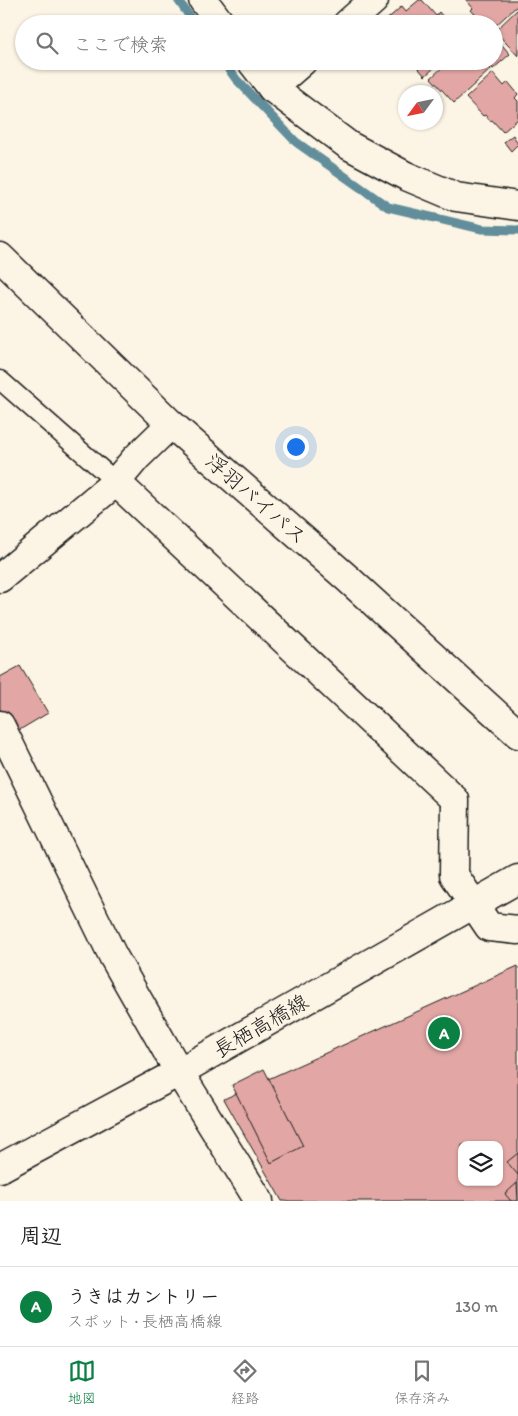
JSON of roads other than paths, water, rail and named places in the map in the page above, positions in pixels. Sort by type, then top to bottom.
[{"type":"main road","points":[[202,0],[214,15]]},
{"type":"main road","points":[[357,15],[374,0]]},
{"type":"main road","points":[[258,70],[272,88],[348,145],[406,176],[456,197],[518,206]]},
{"type":"main road","points":[[272,88],[293,70]]},
{"type":"main road","name":"浮羽バイパス","points":[[0,257],[170,424],[347,578],[518,734]]},
{"type":"main road","points":[[0,578],[116,482],[136,458],[170,424]]},
{"type":"main road","points":[[116,482],[455,800],[454,875],[473,906],[489,927],[518,930]]},
{"type":"main road","points":[[0,725],[113,956],[179,1072],[259,1201]]},
{"type":"main road","name":"長栖高橋線","points":[[0,1168],[179,1072],[518,879]]},
{"type":"lane","points":[[0,380],[116,482]]},
{"type":"waterway","points":[[178,0],[189,15]]},
{"type":"waterway","points":[[230,70],[296,142],[388,207],[482,229],[518,230]]},
{"type":"place","name":"うきはカントリー","points":[[444,1033]]}]
